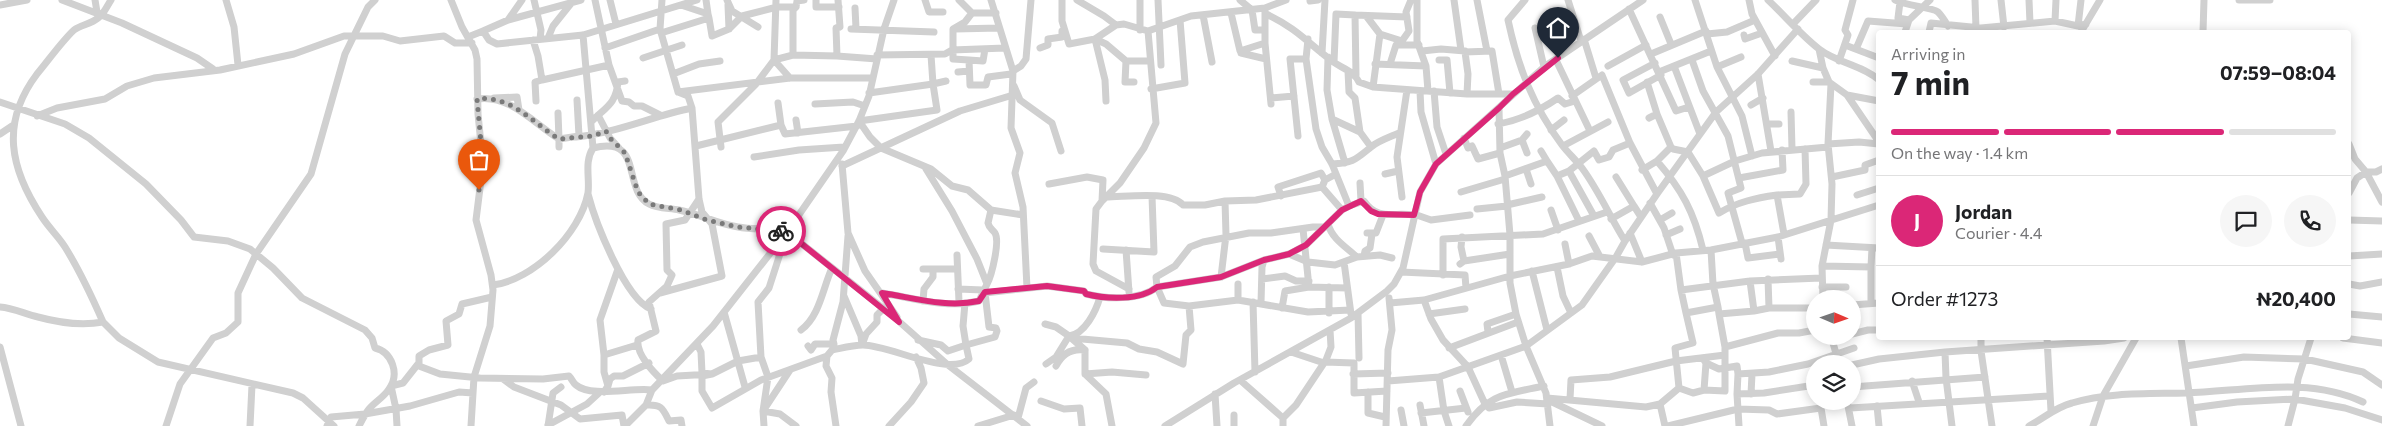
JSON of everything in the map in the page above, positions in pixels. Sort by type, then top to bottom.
[{"type":"street","points":[[0,5],[27,0]]},
{"type":"street","points":[[62,0],[99,13],[197,58],[213,69]]},
{"type":"street","points":[[95,0],[99,13],[98,19],[76,28],[36,75],[17,109],[12,126],[12,145],[16,167],[41,216],[70,256],[103,322],[119,338],[158,362],[252,385],[282,389],[303,398],[330,425]]},
{"type":"street","points":[[99,13],[112,0]]},
{"type":"street","points":[[226,0],[234,26],[238,66]]},
{"type":"street","points":[[166,426],[180,384],[213,338],[226,333],[238,322],[238,294],[256,254],[311,174],[337,75],[354,34],[368,7],[375,0]]},
{"type":"street","points":[[451,0],[477,59],[477,99],[483,164],[476,220],[493,285],[490,326],[474,377],[471,426]]},
{"type":"street","points":[[508,20],[522,0]]},
{"type":"street","points":[[534,0],[541,30],[536,39],[542,80]]},
{"type":"street","points":[[37,116],[58,108],[105,99],[127,86],[154,78],[238,66],[306,51],[332,40],[354,34],[384,36],[400,41],[444,36],[455,43],[470,40],[483,31],[508,20],[537,13],[555,3],[581,0]]},
{"type":"street","points":[[595,0],[609,65],[622,102],[629,102],[634,106],[642,106],[660,115]]},
{"type":"street","points":[[610,0],[616,24]]},
{"type":"street","points":[[662,0],[662,9],[659,15],[660,31],[678,92]]},
{"type":"street","points":[[483,31],[492,43],[583,35],[602,31],[616,24],[695,0]]},
{"type":"street","points":[[706,0],[712,36],[729,29],[742,16],[776,4],[796,7]]},
{"type":"street","points":[[793,55],[794,10],[797,1],[804,0]]},
{"type":"street","points":[[816,0],[816,7],[839,4],[840,27],[836,28],[837,56]]},
{"type":"street","points":[[624,426],[646,405],[652,390],[663,381],[724,312],[787,232],[844,149],[858,124],[865,106],[884,29],[894,0]]},
{"type":"street","points":[[925,0],[929,12],[942,12]]},
{"type":"street","points":[[958,0],[972,13],[996,13]]},
{"type":"street","points":[[991,0],[1014,86],[1020,100],[1052,123],[1061,151]]},
{"type":"street","points":[[969,60],[970,85],[986,85],[988,77],[1012,73],[1021,66],[1026,59],[1031,0]]},
{"type":"street","points":[[1040,48],[1048,45],[1048,39],[1062,37],[1062,0]]},
{"type":"street","points":[[1077,0],[1116,25]]},
{"type":"street","points":[[1129,293],[1096,271],[1093,264],[1096,209],[1120,183],[1144,148],[1156,123],[1140,0]]},
{"type":"street","points":[[1158,0],[1161,65]]},
{"type":"street","points":[[1240,0],[1252,10],[1255,30],[1265,30]]},
{"type":"street","points":[[1265,11],[1286,0]]},
{"type":"street","points":[[1310,1],[1318,0]]},
{"type":"street","points":[[1325,0],[1328,90],[1332,119],[1345,163]]},
{"type":"street","points":[[1367,17],[1380,34],[1402,41],[1409,31],[1406,12],[1411,0]]},
{"type":"street","points":[[1417,0],[1416,30],[1426,66],[1427,91],[1446,154]]},
{"type":"street","points":[[1454,0],[1468,79],[1467,94]]},
{"type":"street","points":[[1477,0],[1487,51]]},
{"type":"street","points":[[1525,0],[1508,20],[1515,54],[1525,84],[1539,111],[1563,146],[1578,163],[1625,240]]},
{"type":"street","points":[[1568,0],[1596,78]]},
{"type":"street","points":[[1327,226],[1226,236],[1190,247],[1175,266],[1156,276],[1157,287],[1164,303],[1189,306],[1238,300],[1282,308],[1329,313],[1351,314],[1358,312],[1387,291],[1401,272],[1420,192],[1436,164],[1544,67],[1643,0]]},
{"type":"street","points":[[1695,0],[1717,66],[1742,116],[1752,156]]},
{"type":"street","points":[[1749,0],[1755,20],[1775,56]]},
{"type":"street","points":[[1768,0],[1819,49],[1839,61],[1873,74],[1876,77]]},
{"type":"street","points":[[1353,374],[1439,378],[1526,346],[1582,305],[1616,257],[1625,240],[1656,194],[1716,112],[1775,56],[1796,26],[1808,3],[1816,0]]},
{"type":"street","points":[[1839,61],[1848,36],[1845,30],[1853,0]]},
{"type":"street","points":[[1906,30],[1916,5],[1930,0]]},
{"type":"street","points":[[1968,0],[1975,0],[1980,29]]},
{"type":"street","points":[[2001,0],[2004,27]]},
{"type":"street","points":[[2029,0],[2030,23]]},
{"type":"street","points":[[2055,21],[2056,0]]},
{"type":"street","points":[[2081,0],[2082,27]]},
{"type":"street","points":[[2082,27],[2100,0]]},
{"type":"street","points":[[2203,30],[2204,0]]},
{"type":"street","points":[[2239,0],[2270,0]]},
{"type":"street","points":[[548,38],[553,26],[573,1]]},
{"type":"street","points":[[1908,22],[1898,18],[1897,1],[1931,8],[1938,12],[1948,26]]},
{"type":"street","points":[[727,2],[729,29]]},
{"type":"street","points":[[727,2],[732,11],[758,27]]},
{"type":"street","points":[[555,3],[562,17]]},
{"type":"street","points":[[721,143],[718,122],[758,82],[774,60],[776,4]]},
{"type":"street","points":[[681,5],[708,16]]},
{"type":"street","points":[[855,8],[854,28],[934,32]]},
{"type":"street","points":[[1629,9],[1676,111],[1688,107]]},
{"type":"street","points":[[1062,17],[1069,44],[1095,39],[1116,25],[1124,24],[1144,31],[1191,16],[1252,10],[1265,11],[1308,39],[1328,58],[1356,75]]},
{"type":"street","points":[[1265,11],[1266,59],[1271,101],[1294,96]]},
{"type":"street","points":[[954,29],[965,22],[972,13]]},
{"type":"street","points":[[1231,13],[1243,62]]},
{"type":"street","points":[[1328,58],[1336,14],[1367,17],[1407,17]]},
{"type":"street","points":[[1203,15],[1212,62]]},
{"type":"street","points":[[1355,15],[1356,75],[1359,82],[1373,86],[1407,90],[1467,94],[1513,94]]},
{"type":"street","points":[[605,48],[708,16]]},
{"type":"street","points":[[1660,17],[1671,44]]},
{"type":"street","points":[[1151,89],[1185,83],[1180,20]]},
{"type":"street","points":[[1651,54],[1671,44],[1707,33],[1727,32],[1755,20]]},
{"type":"street","points":[[1856,49],[1868,21],[1908,22]]},
{"type":"street","points":[[1929,30],[1931,23],[1980,29],[2055,21],[2082,27]]},
{"type":"street","points":[[954,29],[999,28]]},
{"type":"street","points":[[1535,28],[1544,67]]},
{"type":"street","points":[[954,29],[953,59],[983,61],[985,49]]},
{"type":"street","points":[[1744,35],[1745,39],[1762,33]]},
{"type":"street","points":[[1373,86],[1380,34]]},
{"type":"street","points":[[493,285],[514,280],[551,254],[572,230],[588,194],[589,155],[593,148],[593,136],[583,35]]},
{"type":"street","points":[[1095,39],[1106,44],[1126,61],[1149,61]]},
{"type":"street","points":[[1095,39],[1105,80],[1106,101]]},
{"type":"street","points":[[1308,39],[1306,59],[1316,129],[1322,147],[1336,174],[1345,208]]},
{"type":"street","points":[[1240,52],[1265,43]]},
{"type":"street","points":[[643,58],[682,45]]},
{"type":"street","points":[[1390,64],[1396,45],[1463,51],[1492,51],[1499,94]]},
{"type":"street","points":[[1608,66],[1646,45]]},
{"type":"street","points":[[1845,45],[1876,57]]},
{"type":"street","points":[[774,60],[793,55],[877,57],[932,55],[945,54],[952,50],[1005,48]]},
{"type":"street","points":[[1819,49],[1823,68],[1830,83],[1828,146],[1832,177],[1830,220],[1822,266],[1822,290]]},
{"type":"street","points":[[1655,63],[1623,80],[1629,93],[1674,66],[1711,51]]},
{"type":"street","points":[[1240,52],[1266,59]]},
{"type":"street","points":[[778,103],[785,134],[858,124],[937,110],[933,84],[932,55]]},
{"type":"street","points":[[1717,66],[1741,57]]},
{"type":"street","points":[[1298,136],[1290,59],[1306,59]]},
{"type":"street","points":[[774,60],[790,78]]},
{"type":"street","points":[[1439,60],[1447,60],[1450,93]]},
{"type":"street","points":[[1556,60],[1590,131]]},
{"type":"street","points":[[1692,60],[1703,90],[1728,136],[1741,188],[1728,193],[1748,258],[1780,256],[1781,235],[1777,195]]},
{"type":"street","points":[[673,74],[699,64],[720,61]]},
{"type":"street","points":[[1126,61],[1125,82],[1134,82]]},
{"type":"street","points":[[1792,61],[1823,68]]},
{"type":"street","points":[[1375,64],[1426,66]]},
{"type":"street","points":[[536,101],[535,82],[586,72],[609,65]]},
{"type":"street","points":[[1674,66],[1688,107],[1700,134]]},
{"type":"street","points":[[958,72],[969,71]]},
{"type":"street","points":[[1348,71],[1349,92],[1355,98],[1360,132],[1371,147]]},
{"type":"street","points":[[1758,74],[1771,151]]},
{"type":"street","points":[[1498,124],[1517,121],[1539,111],[1558,98],[1565,104],[1596,78],[1602,76],[1642,170],[1656,194]]},
{"type":"street","points":[[678,92],[790,78],[872,78]]},
{"type":"street","points":[[592,121],[598,115],[605,112],[617,92],[618,82],[625,81]]},
{"type":"street","points":[[869,93],[946,81]]},
{"type":"street","points":[[1647,82],[1657,114],[1671,147],[1688,152],[1703,176],[1719,213],[1731,206],[1752,199],[1800,194],[1806,184],[1805,149]]},
{"type":"street","points":[[1813,82],[1830,83],[1847,94],[1876,132]]},
{"type":"street","points":[[1014,86],[1011,128],[1020,152],[1015,173],[1022,201],[1027,288]]},
{"type":"street","points":[[1402,197],[1398,171],[1399,132],[1407,90]]},
{"type":"street","points":[[1427,91],[1421,112],[1436,164]]},
{"type":"street","points":[[663,381],[641,356],[637,345],[638,340],[656,331],[650,299],[660,293],[722,276],[712,224],[702,212],[699,199],[692,108],[688,96],[678,92]]},
{"type":"street","points":[[1847,94],[1876,100]]},
{"type":"street","points":[[842,166],[960,111],[1013,95]]},
{"type":"street","points":[[477,99],[517,97],[519,110]]},
{"type":"street","points":[[494,98],[525,112],[559,143]]},
{"type":"street","points":[[1751,105],[1763,98]]},
{"type":"street","points":[[576,137],[580,133],[577,100]]},
{"type":"street","points":[[0,102],[65,124],[89,138],[146,184],[181,220],[194,237],[243,245],[273,268],[302,298],[365,330],[372,338],[375,348],[384,350],[392,362],[391,386],[396,409],[397,426]]},
{"type":"street","points":[[815,104],[853,102],[865,106]]},
{"type":"street","points":[[559,143],[576,137],[593,136],[606,131],[632,126],[660,115],[692,108]]},
{"type":"street","points":[[1499,108],[1500,150],[1505,178],[1510,235],[1510,276],[1516,314],[1526,346],[1544,386],[1548,401],[1550,426]]},
{"type":"street","points":[[1791,112],[1792,149]]},
{"type":"street","points":[[558,113],[559,143]]},
{"type":"street","points":[[1649,118],[1657,114]]},
{"type":"street","points":[[598,115],[606,131],[630,163],[642,198],[649,204],[681,210],[707,220],[737,227],[787,232],[884,308],[917,340],[1027,426]]},
{"type":"street","points":[[1332,119],[1360,132]]},
{"type":"street","points":[[796,120],[798,133]]},
{"type":"street","points":[[1552,130],[1564,120]]},
{"type":"street","points":[[1563,146],[1608,122]]},
{"type":"street","points":[[858,124],[881,148],[931,169],[947,184],[968,190],[991,210],[1023,215]]},
{"type":"street","points":[[1767,124],[1779,124]]},
{"type":"street","points":[[696,146],[721,143],[782,125]]},
{"type":"street","points":[[0,134],[12,126]]},
{"type":"street","points":[[1332,164],[1345,163],[1363,156],[1371,147],[1399,132]]},
{"type":"street","points":[[1464,138],[1468,148],[1472,146],[1478,159],[1522,140],[1527,134]]},
{"type":"street","points":[[1522,140],[1527,153]]},
{"type":"street","points":[[1703,176],[1735,161],[1771,151],[1859,142],[1876,143]]},
{"type":"street","points":[[1557,176],[1570,171],[1594,150],[1599,160],[1608,156],[1613,150],[1630,143]]},
{"type":"street","points":[[593,148],[602,146],[619,148]]},
{"type":"street","points":[[1642,170],[1656,161],[1671,147]]},
{"type":"street","points":[[754,157],[799,150],[844,149]]},
{"type":"street","points":[[836,426],[831,392],[832,378],[826,366],[827,352],[834,344],[834,334],[843,302],[842,291],[848,259],[848,233],[842,166],[844,149]]},
{"type":"street","points":[[1739,178],[1783,170],[1782,150]]},
{"type":"street","points":[[1541,151],[1557,176],[1578,221]]},
{"type":"street","points":[[2352,160],[2366,172],[2382,202]]},
{"type":"street","points":[[1461,192],[1505,178],[1548,161]]},
{"type":"street","points":[[1656,161],[1670,176],[1688,202],[1707,250],[1725,346],[1725,391],[1704,390],[1693,394],[1679,388]]},
{"type":"street","points":[[1832,177],[1865,170],[1865,165],[1876,161]]},
{"type":"street","points":[[923,165],[952,210],[973,249],[987,284]]},
{"type":"street","points":[[1526,169],[1531,184]]},
{"type":"street","points":[[2351,190],[2358,178],[2366,172],[2376,172],[2382,169]]},
{"type":"street","points":[[1385,174],[1398,171]]},
{"type":"street","points":[[1570,171],[1594,216]]},
{"type":"street","points":[[1280,196],[1278,187],[1321,173],[1323,184],[1345,208]]},
{"type":"street","points":[[1104,199],[1152,196],[1178,200],[1183,205],[1193,206],[1225,200],[1256,200],[1280,196],[1323,184],[1336,174]]},
{"type":"street","points":[[1049,184],[1087,177],[1103,180],[1104,199]]},
{"type":"street","points":[[1616,177],[1641,217]]},
{"type":"street","points":[[1360,183],[1361,201],[1371,211],[1383,215],[1414,215],[1430,220],[1470,215]]},
{"type":"street","points":[[1857,194],[1876,189]]},
{"type":"street","points":[[588,194],[621,278],[642,305],[651,309]]},
{"type":"street","points":[[1103,249],[1154,252],[1152,196]]},
{"type":"street","points":[[1476,209],[1507,206],[1542,197]]},
{"type":"street","points":[[660,293],[672,275],[667,270],[666,224],[685,220],[699,199]]},
{"type":"street","points":[[1221,277],[1226,236],[1225,200]]},
{"type":"street","points":[[958,290],[983,290],[985,292],[1059,286],[1084,291],[1086,294],[1100,297],[1152,291],[1157,287],[1221,277],[1264,260],[1289,254],[1306,245],[1316,233],[1327,226],[1345,208],[1361,201]]},
{"type":"street","points":[[1650,204],[1660,220],[1675,254],[1693,343],[1675,348],[1679,388]]},
{"type":"street","points":[[1443,275],[1443,239],[1543,234],[1594,216],[1609,215],[1634,206]]},
{"type":"street","points":[[1390,303],[1424,300],[1510,276],[1557,267],[1599,255],[1642,262],[1675,254],[1743,243],[1781,235],[1876,206]]},
{"type":"street","points":[[882,293],[923,302],[951,304],[979,301],[985,292],[993,267],[996,234],[988,223],[991,210]]},
{"type":"street","points":[[1551,210],[1558,230]]},
{"type":"street","points":[[1660,220],[1672,213]]},
{"type":"street","points":[[1361,257],[1370,248],[1370,234],[1376,233],[1383,215]]},
{"type":"street","points":[[2351,220],[2382,221]]},
{"type":"street","points":[[1327,226],[1343,246],[1361,257]]},
{"type":"street","points":[[1303,229],[1309,284]]},
{"type":"street","points":[[1666,235],[1680,229]]},
{"type":"street","points":[[764,426],[768,377],[762,357],[758,302],[770,288],[787,232]]},
{"type":"street","points":[[848,233],[865,271],[882,293],[899,322]]},
{"type":"street","points":[[1630,233],[1642,262]]},
{"type":"street","points":[[1589,236],[1599,255]]},
{"type":"street","points":[[1462,237],[1462,262],[1510,254]]},
{"type":"street","points":[[1565,244],[1569,264]]},
{"type":"street","points":[[1826,245],[1875,248],[1871,267],[1875,303],[1861,304]]},
{"type":"street","points":[[1126,250],[1129,293]]},
{"type":"street","points":[[1289,254],[1308,262],[1335,264],[1361,257],[1380,255],[1392,258]]},
{"type":"street","points":[[2351,256],[2382,254]]},
{"type":"street","points":[[762,357],[738,361],[712,374],[702,376],[701,387],[711,408],[721,404],[745,388],[768,377],[790,370],[832,350],[862,345],[948,365],[969,360],[963,326],[962,302],[958,290],[957,255]]},
{"type":"street","points":[[1261,303],[1264,260]]},
{"type":"street","points":[[1344,262],[1351,314]]},
{"type":"street","points":[[1822,266],[1871,267]]},
{"type":"street","points":[[1557,267],[1563,296],[1571,313]]},
{"type":"street","points":[[604,390],[604,355],[600,320],[618,268]]},
{"type":"street","points":[[801,330],[806,326],[816,308],[832,268]]},
{"type":"street","points":[[922,269],[958,269]]},
{"type":"street","points":[[923,302],[924,289],[932,277],[933,269]]},
{"type":"street","points":[[1532,271],[1547,330]]},
{"type":"street","points":[[1401,272],[1465,275],[1466,288]]},
{"type":"street","points":[[1262,279],[1285,276],[1309,284],[1347,288]]},
{"type":"street","points":[[1681,290],[1713,284],[1768,279],[1821,278]]},
{"type":"street","points":[[1768,279],[1769,308]]},
{"type":"street","points":[[1750,281],[1754,312]]},
{"type":"street","points":[[2351,284],[2360,286],[2382,282]]},
{"type":"street","points":[[1238,284],[1238,300]]},
{"type":"street","points":[[1282,308],[1285,291],[1309,284]]},
{"type":"street","points":[[1329,287],[1329,313]]},
{"type":"street","points":[[1822,287],[1846,287]]},
{"type":"street","points":[[842,291],[861,336],[862,345]]},
{"type":"street","points":[[1386,426],[1388,350],[1392,330],[1387,291]]},
{"type":"street","points":[[917,340],[941,345],[948,351],[995,337],[996,328],[989,327],[985,292]]},
{"type":"street","points":[[359,426],[365,414],[391,386],[403,383],[418,364],[419,356],[429,350],[448,345],[446,320],[459,314],[462,304],[492,297]]},
{"type":"street","points":[[1056,366],[1059,356],[1070,337],[1082,329],[1095,312],[1100,297]]},
{"type":"street","points":[[1424,300],[1429,314],[1449,348],[1468,367],[1485,404],[1489,408],[1517,402],[1570,399],[1646,407],[1660,404],[1679,388]]},
{"type":"street","points":[[1253,302],[1254,372]]},
{"type":"street","points":[[0,306],[39,318],[74,324],[87,326],[103,322]]},
{"type":"street","points":[[1070,337],[1127,343],[1183,364],[1186,335],[1191,330],[1189,306]]},
{"type":"street","points":[[862,345],[866,334],[877,322],[877,315],[882,313],[884,308]]},
{"type":"street","points":[[1686,313],[1718,310],[1754,312],[1769,308],[1806,308]]},
{"type":"street","points":[[1429,314],[1465,309]]},
{"type":"street","points":[[724,312],[745,388]]},
{"type":"street","points":[[1358,312],[1359,358]]},
{"type":"street","points":[[1164,426],[1215,394],[1330,330],[1351,314]]},
{"type":"street","points":[[1488,332],[1487,324],[1516,314]]},
{"type":"street","points":[[2351,314],[2382,317]]},
{"type":"street","points":[[1449,348],[1518,322]]},
{"type":"street","points":[[1045,324],[1056,327],[1085,350],[1086,374],[1106,394],[1112,426]]},
{"type":"street","points":[[1283,426],[1284,418],[1296,405],[1325,362],[1331,347],[1330,330]]},
{"type":"street","points":[[1861,332],[1876,330]]},
{"type":"street","points":[[1725,346],[1778,333],[1806,332]]},
{"type":"street","points":[[2351,339],[2382,343]]},
{"type":"street","points":[[1982,340],[1981,351],[1992,426]]},
{"type":"street","points":[[1861,363],[1879,359],[1945,352],[1981,351],[2048,341],[2076,340]]},
{"type":"street","points":[[2093,426],[2103,396],[2135,340]]},
{"type":"street","points":[[2181,340],[2194,426]]},
{"type":"street","points":[[2288,426],[2310,340]]},
{"type":"street","points":[[2048,341],[2051,411]]},
{"type":"street","points":[[697,344],[701,352],[702,373],[712,374]]},
{"type":"street","points":[[808,346],[811,350],[815,344],[827,352]]},
{"type":"street","points":[[604,355],[637,345]]},
{"type":"street","points":[[1834,345],[1836,353]]},
{"type":"street","points":[[0,347],[21,426]]},
{"type":"street","points":[[1738,374],[1752,374],[1808,364],[1854,348]]},
{"type":"street","points":[[1046,364],[1076,349],[1085,350]]},
{"type":"street","points":[[1291,352],[1325,362],[1354,363],[1354,393],[1387,391]]},
{"type":"street","points":[[1945,352],[1952,426]]},
{"type":"street","points":[[1500,355],[1512,392]]},
{"type":"street","points":[[1570,399],[1572,380],[1610,377],[1676,361],[1704,361],[1725,355]]},
{"type":"street","points":[[889,426],[912,402],[924,383],[921,368],[916,357]]},
{"type":"street","points":[[2186,366],[2244,357],[2305,358],[2363,372],[2382,386]]},
{"type":"street","points":[[1704,361],[1719,369],[1737,366],[1739,426]]},
{"type":"street","points":[[1704,361],[1704,390]]},
{"type":"street","points":[[548,425],[593,400],[604,390],[610,378],[623,376],[649,363]]},
{"type":"street","points":[[418,364],[440,374],[503,379],[525,377],[543,379],[569,376],[577,386],[604,390],[640,388],[652,390]]},
{"type":"street","points":[[764,411],[790,370]]},
{"type":"street","points":[[1086,374],[1112,372],[1146,375]]},
{"type":"street","points":[[663,381],[677,376],[712,374]]},
{"type":"street","points":[[1751,394],[1752,374]]},
{"type":"street","points":[[1861,386],[1946,378],[1985,377]]},
{"type":"street","points":[[1439,378],[1444,412],[1449,426]]},
{"type":"street","points":[[503,379],[514,386],[553,402],[580,419],[622,415],[624,426]]},
{"type":"street","points":[[1240,380],[1284,418]]},
{"type":"street","points":[[1912,381],[1919,402]]},
{"type":"street","points":[[1016,416],[1026,388],[1034,382]]},
{"type":"street","points":[[250,426],[252,385]]},
{"type":"street","points":[[1466,426],[1477,410],[1498,395],[1544,386]]},
{"type":"street","points":[[1737,394],[1751,394],[1806,386]]},
{"type":"street","points":[[548,425],[553,393],[561,387]]},
{"type":"street","points":[[2029,426],[2051,411],[2071,403],[2103,396],[2189,393],[2243,388],[2297,387],[2319,388],[2339,392],[2363,402]]},
{"type":"street","points":[[1460,391],[1471,419]]},
{"type":"street","points":[[330,425],[331,417],[396,409],[459,392],[474,393]]},
{"type":"street","points":[[1368,392],[1368,413],[1385,417]]},
{"type":"street","points":[[1215,394],[1217,426]]},
{"type":"street","points":[[1861,405],[1989,401],[2049,396]]},
{"type":"street","points":[[2192,408],[2237,402],[2295,399],[2345,408],[2382,420]]},
{"type":"street","points":[[1041,401],[1064,409],[1080,408],[1082,426]]},
{"type":"street","points":[[1548,401],[1601,426]]},
{"type":"street","points":[[1660,404],[1667,426],[1738,409],[1769,410],[1777,414],[1821,408],[1824,426]]},
{"type":"street","points":[[646,405],[660,407],[666,412],[670,421],[681,420],[682,426]]},
{"type":"street","points":[[1420,405],[1424,426]]},
{"type":"street","points":[[1876,406],[1879,426]]},
{"type":"street","points":[[1421,413],[1444,412],[1466,408]]},
{"type":"street","points":[[1400,410],[1404,426]]},
{"type":"street","points":[[1849,410],[1852,426]]},
{"type":"street","points":[[764,411],[780,414],[796,426]]},
{"type":"street","points":[[1234,415],[1234,426]]},
{"type":"street","points":[[978,426],[1016,416]]},
{"type":"way so far","points":[[479,190],[483,158],[478,125],[477,99],[494,98],[525,112],[528,117],[559,139],[593,136],[606,131],[610,138],[625,153],[630,163],[638,192],[649,204],[681,210],[707,220],[737,227],[781,231]]},
{"type":"route","points":[[781,231],[787,232],[899,322],[882,293],[917,301],[951,304],[979,301],[985,292],[1059,286],[1084,291],[1086,294],[1100,297],[1125,298],[1152,291],[1157,287],[1221,277],[1264,260],[1289,254],[1306,245],[1316,233],[1326,227],[1328,222],[1342,210],[1361,201],[1364,201],[1371,211],[1378,214],[1414,215],[1420,192],[1436,164],[1544,67],[1558,58]]}]
